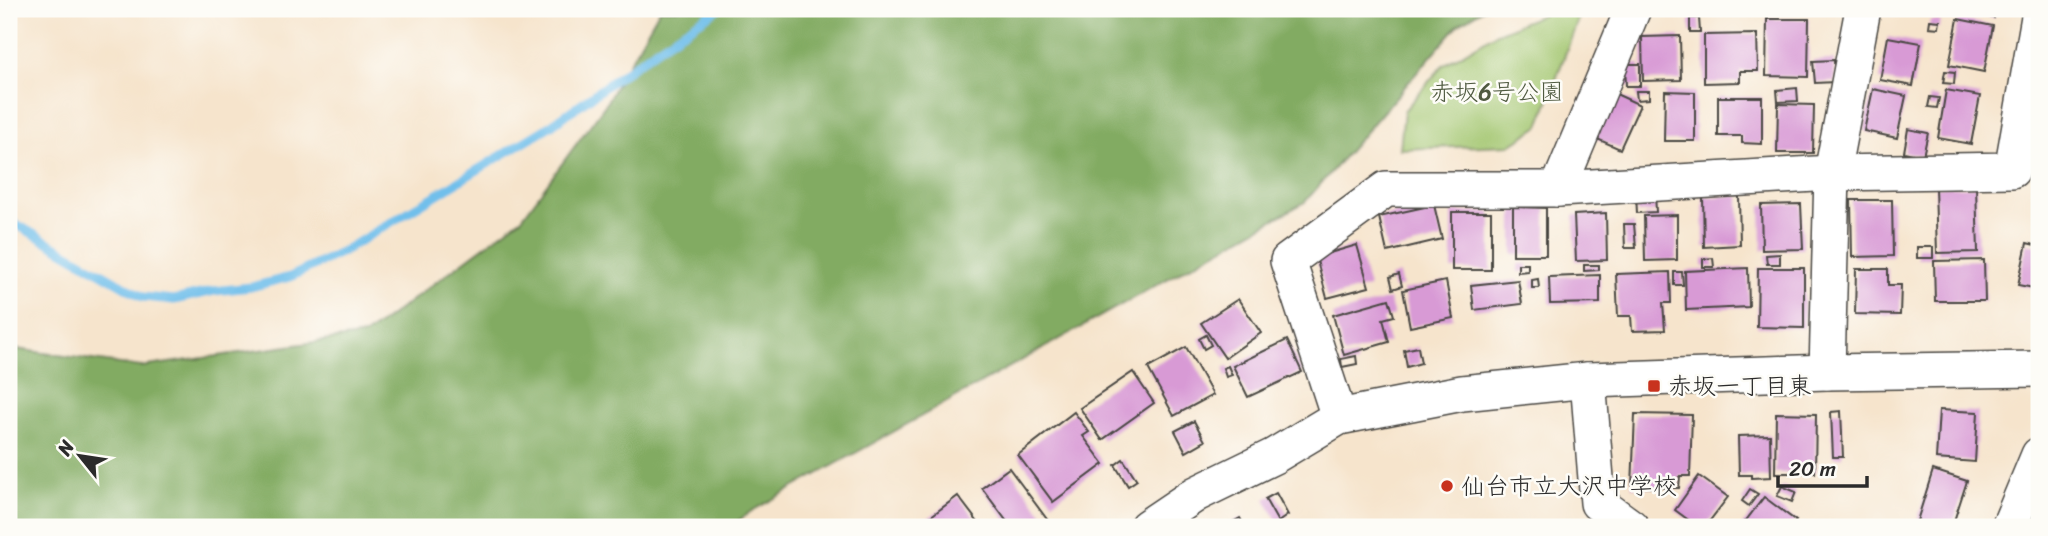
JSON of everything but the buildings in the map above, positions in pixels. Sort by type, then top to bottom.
[{"type":"street","points":[[1558,189],[1633,9]]},
{"type":"street","points":[[1827,372],[1832,173],[1863,9]]},
{"type":"street","points":[[1339,416],[1288,261],[1385,189],[1558,189],[1832,173],[2012,170],[2039,17]]},
{"type":"street","points":[[1147,527],[1196,494],[1275,456],[1339,416],[1462,393],[1588,380],[1827,372],[2039,369]]},
{"type":"street","points":[[1588,380],[1598,503],[1631,527]]},
{"type":"street","points":[[2008,527],[2039,456]]},
{"type":"green space","points":[[660,9],[1483,9],[1458,25],[1305,202],[750,512],[730,527],[9,527],[9,348],[141,367],[365,335],[522,218],[605,105]]},
{"type":"green space","name":"赤坂6号公園","points":[[1556,9],[1581,11],[1539,126],[1510,145],[1400,149],[1404,111],[1442,66],[1497,33]]},
{"type":"waterway","points":[[9,220],[143,297],[174,300],[214,291],[251,287],[290,277],[342,252],[550,126],[664,44],[718,9]]},
{"type":"place","name":"赤坂一丁目東","points":[[1654,386]]},
{"type":"place","name":"仙台市立大沢中学校","points":[[1447,486]]}]
